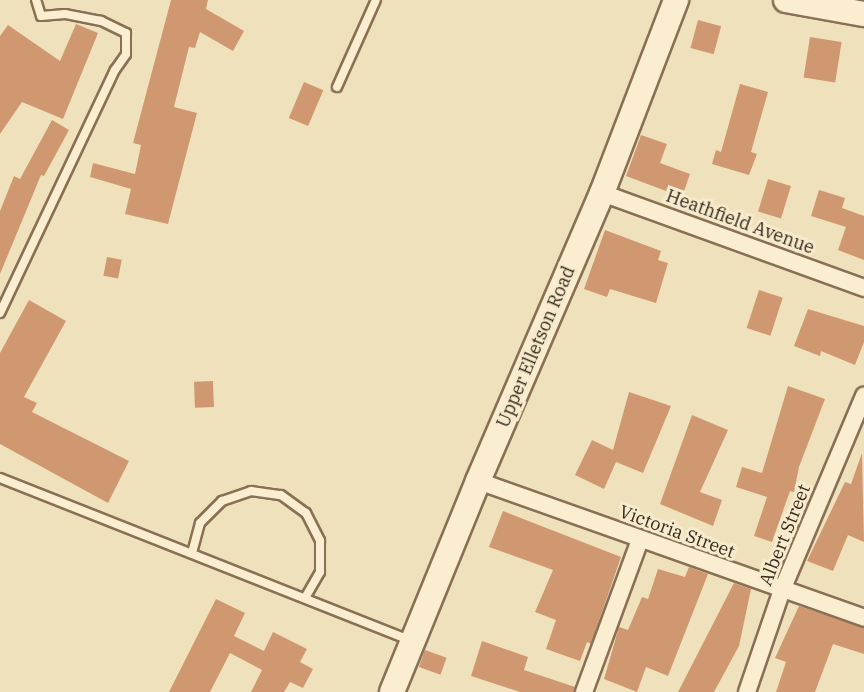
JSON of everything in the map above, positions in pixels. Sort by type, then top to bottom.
[{"type":"street","name":"Upper Elletson Road","points":[[392,692],[478,481],[602,193],[676,0]]},
{"type":"street","points":[[786,0],[826,4],[864,14]]},
{"type":"street","name":"Heathfield Avenue","points":[[602,193],[864,288]]},
{"type":"street","name":"Albert Street","points":[[747,692],[782,590],[864,396]]},
{"type":"street","name":"Victoria Street","points":[[478,481],[864,618]]},
{"type":"street","points":[[584,692],[640,540]]},
{"type":"lane","points":[[0,313],[115,70],[126,54],[126,33],[101,21],[65,14],[41,16],[36,0]]},
{"type":"lane","points":[[338,87],[376,0]]},
{"type":"lane","points":[[0,478],[412,641]]},
{"type":"lane","points":[[192,553],[200,524],[222,501],[251,491],[281,495],[306,513],[320,541],[320,572],[305,598]]},
{"type":"building","points":[[171,0],[208,0],[206,9],[244,31],[233,51],[200,32],[195,48],[189,47],[174,107],[197,113],[168,224],[125,214],[131,189],[90,177],[93,163],[135,174],[141,145],[133,143]]},
{"type":"building","points":[[698,20],[721,26],[714,54],[690,48]]},
{"type":"building","points":[[76,24],[98,33],[63,119],[22,102],[0,134],[0,36],[8,25],[60,61]]},
{"type":"building","points":[[810,37],[842,42],[835,83],[804,77]]},
{"type":"building","points":[[304,82],[323,90],[308,126],[289,118]]},
{"type":"building","points":[[740,84],[768,92],[751,152],[757,154],[749,175],[712,164],[716,150],[721,152]]},
{"type":"building","points":[[52,120],[69,130],[44,176],[41,175],[0,274],[0,211],[14,176],[20,179]]},
{"type":"building","points":[[641,135],[667,144],[660,163],[690,174],[682,197],[626,176]]},
{"type":"building","points":[[768,179],[791,186],[781,219],[758,212]]},
{"type":"building","points":[[819,190],[845,198],[842,208],[864,216],[864,260],[838,250],[846,227],[811,216]]},
{"type":"building","points":[[605,230],[661,251],[658,260],[668,263],[656,303],[610,289],[607,297],[584,289]]},
{"type":"building","points":[[107,257],[122,260],[118,279],[103,276]]},
{"type":"building","points":[[759,290],[783,298],[770,336],[747,328]]},
{"type":"building","points":[[29,300],[66,321],[24,397],[37,403],[32,412],[129,461],[108,503],[0,444],[0,353]]},
{"type":"building","points":[[808,309],[864,326],[864,342],[855,365],[821,351],[820,356],[794,346]]},
{"type":"building","points":[[213,381],[214,407],[195,408],[194,382]]},
{"type":"building","points":[[788,386],[825,399],[799,467],[794,492],[790,491],[772,542],[754,536],[767,497],[736,487],[742,467],[762,473]]},
{"type":"building","points":[[629,392],[671,406],[643,473],[616,462],[604,489],[575,475],[592,440],[613,450]]},
{"type":"building","points":[[692,415],[728,430],[700,492],[722,500],[713,526],[660,504]]},
{"type":"building","points":[[862,453],[864,542],[848,535],[833,571],[807,561],[845,482],[851,484]]},
{"type":"building","points":[[503,511],[621,557],[591,644],[587,642],[580,661],[546,649],[556,620],[535,612],[553,570],[489,547]]},
{"type":"building","points":[[689,567],[708,574],[668,676],[646,667],[637,692],[604,679],[619,627],[628,630],[642,597],[648,599],[658,569],[685,577]]},
{"type":"building","points":[[734,583],[751,589],[739,646],[714,692],[678,692]]},
{"type":"building","points":[[216,599],[245,613],[234,636],[264,651],[273,632],[307,649],[300,662],[313,669],[303,688],[290,682],[284,692],[251,692],[262,670],[230,653],[210,692],[169,692]]},
{"type":"building","points":[[799,606],[864,628],[864,654],[833,644],[815,692],[776,692],[786,662],[775,658]]},
{"type":"building","points":[[482,641],[528,657],[524,670],[575,687],[574,692],[520,692],[471,676]]},
{"type":"building","points":[[425,650],[447,658],[440,675],[419,667]]}]
